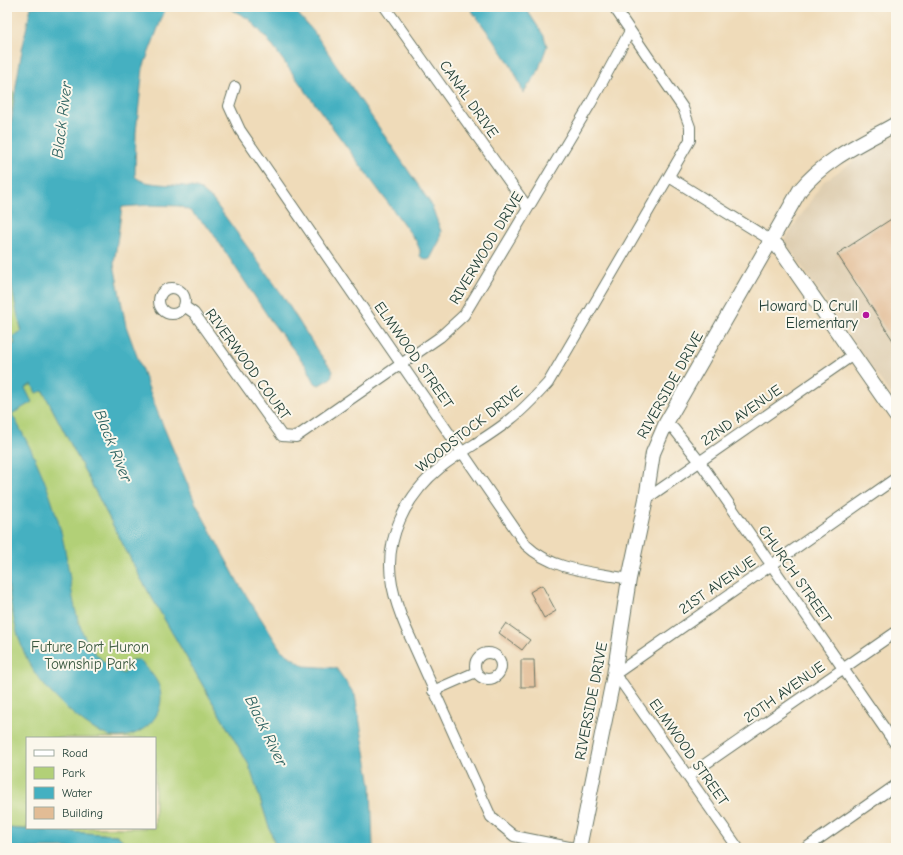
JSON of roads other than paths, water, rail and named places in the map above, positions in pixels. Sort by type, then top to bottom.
[{"type":"street","name":"CANAL DRIVE","points":[[385,7],[528,208]]},
{"type":"street","name":"WOODSTOCK DRIVE","points":[[574,848],[514,836],[495,822],[484,806],[396,604],[392,584],[391,558],[398,525],[409,501],[426,480],[462,452],[510,420],[548,383],[690,140],[690,127],[683,108],[614,7]]},
{"type":"street","name":"RIVERWOOD DRIVE","points":[[289,438],[296,438],[440,337],[464,315],[591,102],[630,31]]},
{"type":"street","name":"ELMWOOD STREET","points":[[234,87],[229,106],[240,130],[514,529],[536,554],[556,564],[629,579]]},
{"type":"street","name":"RIVERSIDE DRIVE","points":[[579,848],[614,675],[629,579],[646,499],[653,453],[666,423],[800,190],[809,179],[834,159],[896,124]]},
{"type":"street","points":[[669,177],[772,241],[779,248],[896,416]]},
{"type":"street","name":"RIVERWOOD COURT","points":[[184,306],[194,314],[274,426],[282,436],[289,438]]},
{"type":"street","name":"22ND AVENUE","points":[[646,499],[853,355]]},
{"type":"street","name":"CHURCH STREET","points":[[666,423],[674,429],[700,462],[896,745]]},
{"type":"street","name":"21ST AVENUE","points":[[614,675],[896,478]]},
{"type":"street","name":"20TH AVENUE","points":[[688,776],[896,632]]},
{"type":"street","points":[[433,691],[476,672]]},
{"type":"street","name":"ELMWOOD STREET","points":[[614,675],[622,683],[738,848]]},
{"type":"street","points":[[806,848],[896,785]]},
{"type":"water","name":"Black River","points":[[31,7],[166,7],[143,68],[136,132],[135,176],[140,180],[155,184],[185,186],[201,190],[213,200],[281,293],[317,350],[333,371],[331,378],[319,385],[315,383],[307,367],[271,321],[210,229],[190,211],[179,206],[150,205],[122,207],[114,264],[126,326],[157,411],[195,502],[239,584],[281,650],[304,666],[336,668],[355,695],[371,785],[373,848],[276,848],[249,765],[141,579],[43,391],[36,393],[32,384],[25,388],[32,402],[12,414],[36,460],[56,514],[67,561],[72,595],[80,626],[96,653],[108,665],[124,674],[132,660],[139,660],[148,669],[159,686],[161,696],[157,714],[145,728],[129,736],[113,737],[100,732],[77,717],[48,690],[33,670],[20,642],[10,599],[7,555],[7,346],[15,344],[13,336],[22,331],[14,299],[8,253],[7,180],[13,105]]},
{"type":"water","points":[[227,7],[292,7],[314,32],[431,204],[441,231],[440,240],[430,259],[426,260],[420,256],[420,250],[416,241],[268,40],[249,19]]},
{"type":"water","points":[[469,7],[525,7],[544,36],[547,46],[537,74],[523,93],[519,81],[507,59]]},
{"type":"water","points":[[7,828],[117,835],[131,848],[7,848]]},
{"type":"place","name":"Howard D. Crull Elementary","points":[[866,315]]},
{"type":"park label","name":"Future Port Huron Township Park","points":[[90,656]]}]
